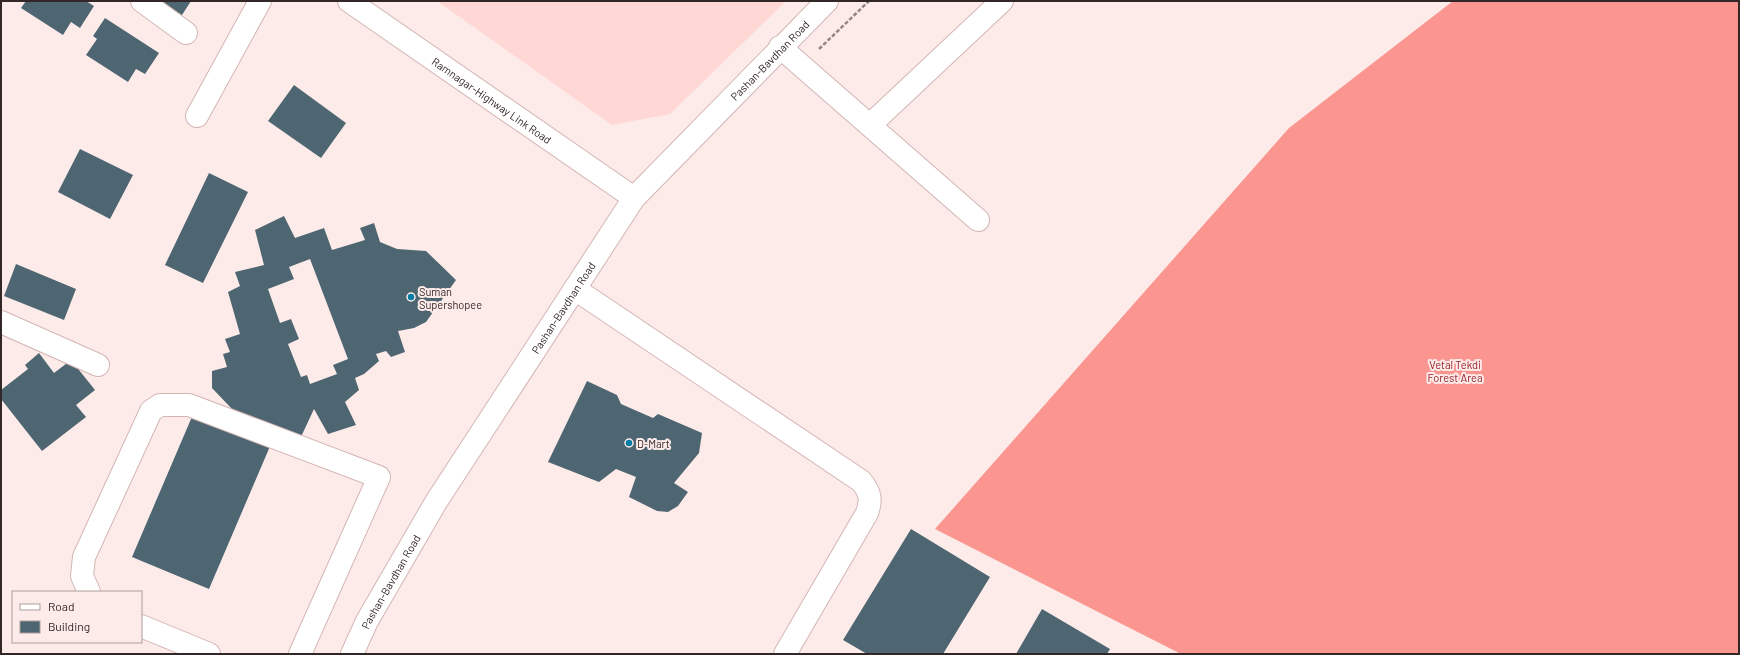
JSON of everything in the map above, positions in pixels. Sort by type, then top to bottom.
[{"type":"street","points":[[142,1],[186,33]]},
{"type":"street","points":[[197,116],[260,1]]},
{"type":"street","name":"Ramnagar-Highway Link Road","points":[[350,1],[634,198]]},
{"type":"street","name":"Pashan-Bavdhan Road","points":[[352,654],[367,621],[436,502],[634,198],[826,1]]},
{"type":"street","points":[[870,125],[1002,1]]},
{"type":"street","points":[[780,47],[978,220]]},
{"type":"street","points":[[575,288],[861,481],[867,488],[870,496],[867,513],[785,654]]},
{"type":"street","points":[[1,322],[98,364]]},
{"type":"street","points":[[89,591],[82,576],[84,557],[151,411],[160,405],[189,405],[379,477],[300,654]]},
{"type":"street","points":[[142,626],[209,654]]},
{"type":"path","points":[[801,65],[869,1]]},
{"type":"shaded area","points":[[437,1],[786,1],[670,114],[612,125]]},
{"type":"green space","name":"Vetal Tekdi Forest Area","points":[[1453,1],[1739,1],[1739,654],[1181,654],[935,529],[1289,128]]},
{"type":"building","points":[[26,1],[86,1],[94,6],[80,28],[71,22],[63,35],[21,8]]},
{"type":"building","points":[[160,1],[191,1],[182,15]]},
{"type":"building","points":[[105,18],[159,53],[145,74],[136,69],[128,82],[86,55],[97,39],[93,36]]},
{"type":"building","points":[[294,85],[346,123],[321,158],[268,121]]},
{"type":"building","points":[[80,149],[133,175],[110,219],[58,192]]},
{"type":"building","points":[[209,173],[248,192],[203,283],[165,265]]},
{"type":"building","points":[[284,216],[295,238],[324,228],[332,250],[365,240],[360,228],[374,223],[380,242],[397,249],[426,251],[456,280],[426,322],[414,328],[398,331],[405,352],[391,357],[386,351],[376,354],[379,361],[364,374],[355,378],[359,390],[345,402],[356,425],[328,434],[314,409],[300,439],[232,409],[212,388],[212,371],[227,367],[223,354],[230,352],[225,339],[240,334],[228,292],[240,286],[235,272],[264,265],[255,230]],"holes":[[[310,259],[348,359],[333,365],[337,374],[310,384],[307,375],[301,377],[288,344],[299,339],[291,319],[280,323],[268,289],[294,279],[289,267]]]},
{"type":"building","points":[[16,264],[76,289],[64,320],[4,296]]},
{"type":"building","points":[[39,353],[54,373],[71,360],[95,390],[76,405],[86,417],[42,451],[1,399],[1,390],[28,369],[25,365]]},
{"type":"building","name":"D-Mart","points":[[587,381],[617,395],[621,404],[653,418],[658,414],[702,433],[699,453],[674,483],[688,492],[678,506],[668,512],[657,511],[629,497],[636,477],[616,469],[599,482],[548,462]]},
{"type":"building","points":[[194,412],[271,444],[209,589],[132,557]]},
{"type":"building","points":[[911,529],[990,577],[943,654],[867,654],[843,640]]},
{"type":"building","points":[[1042,609],[1110,649],[1107,654],[1016,654]]},
{"type":"place","name":"Suman Supershopee","points":[[411,297]]},
{"type":"place","name":"D-Mart","points":[[629,443]]}]
